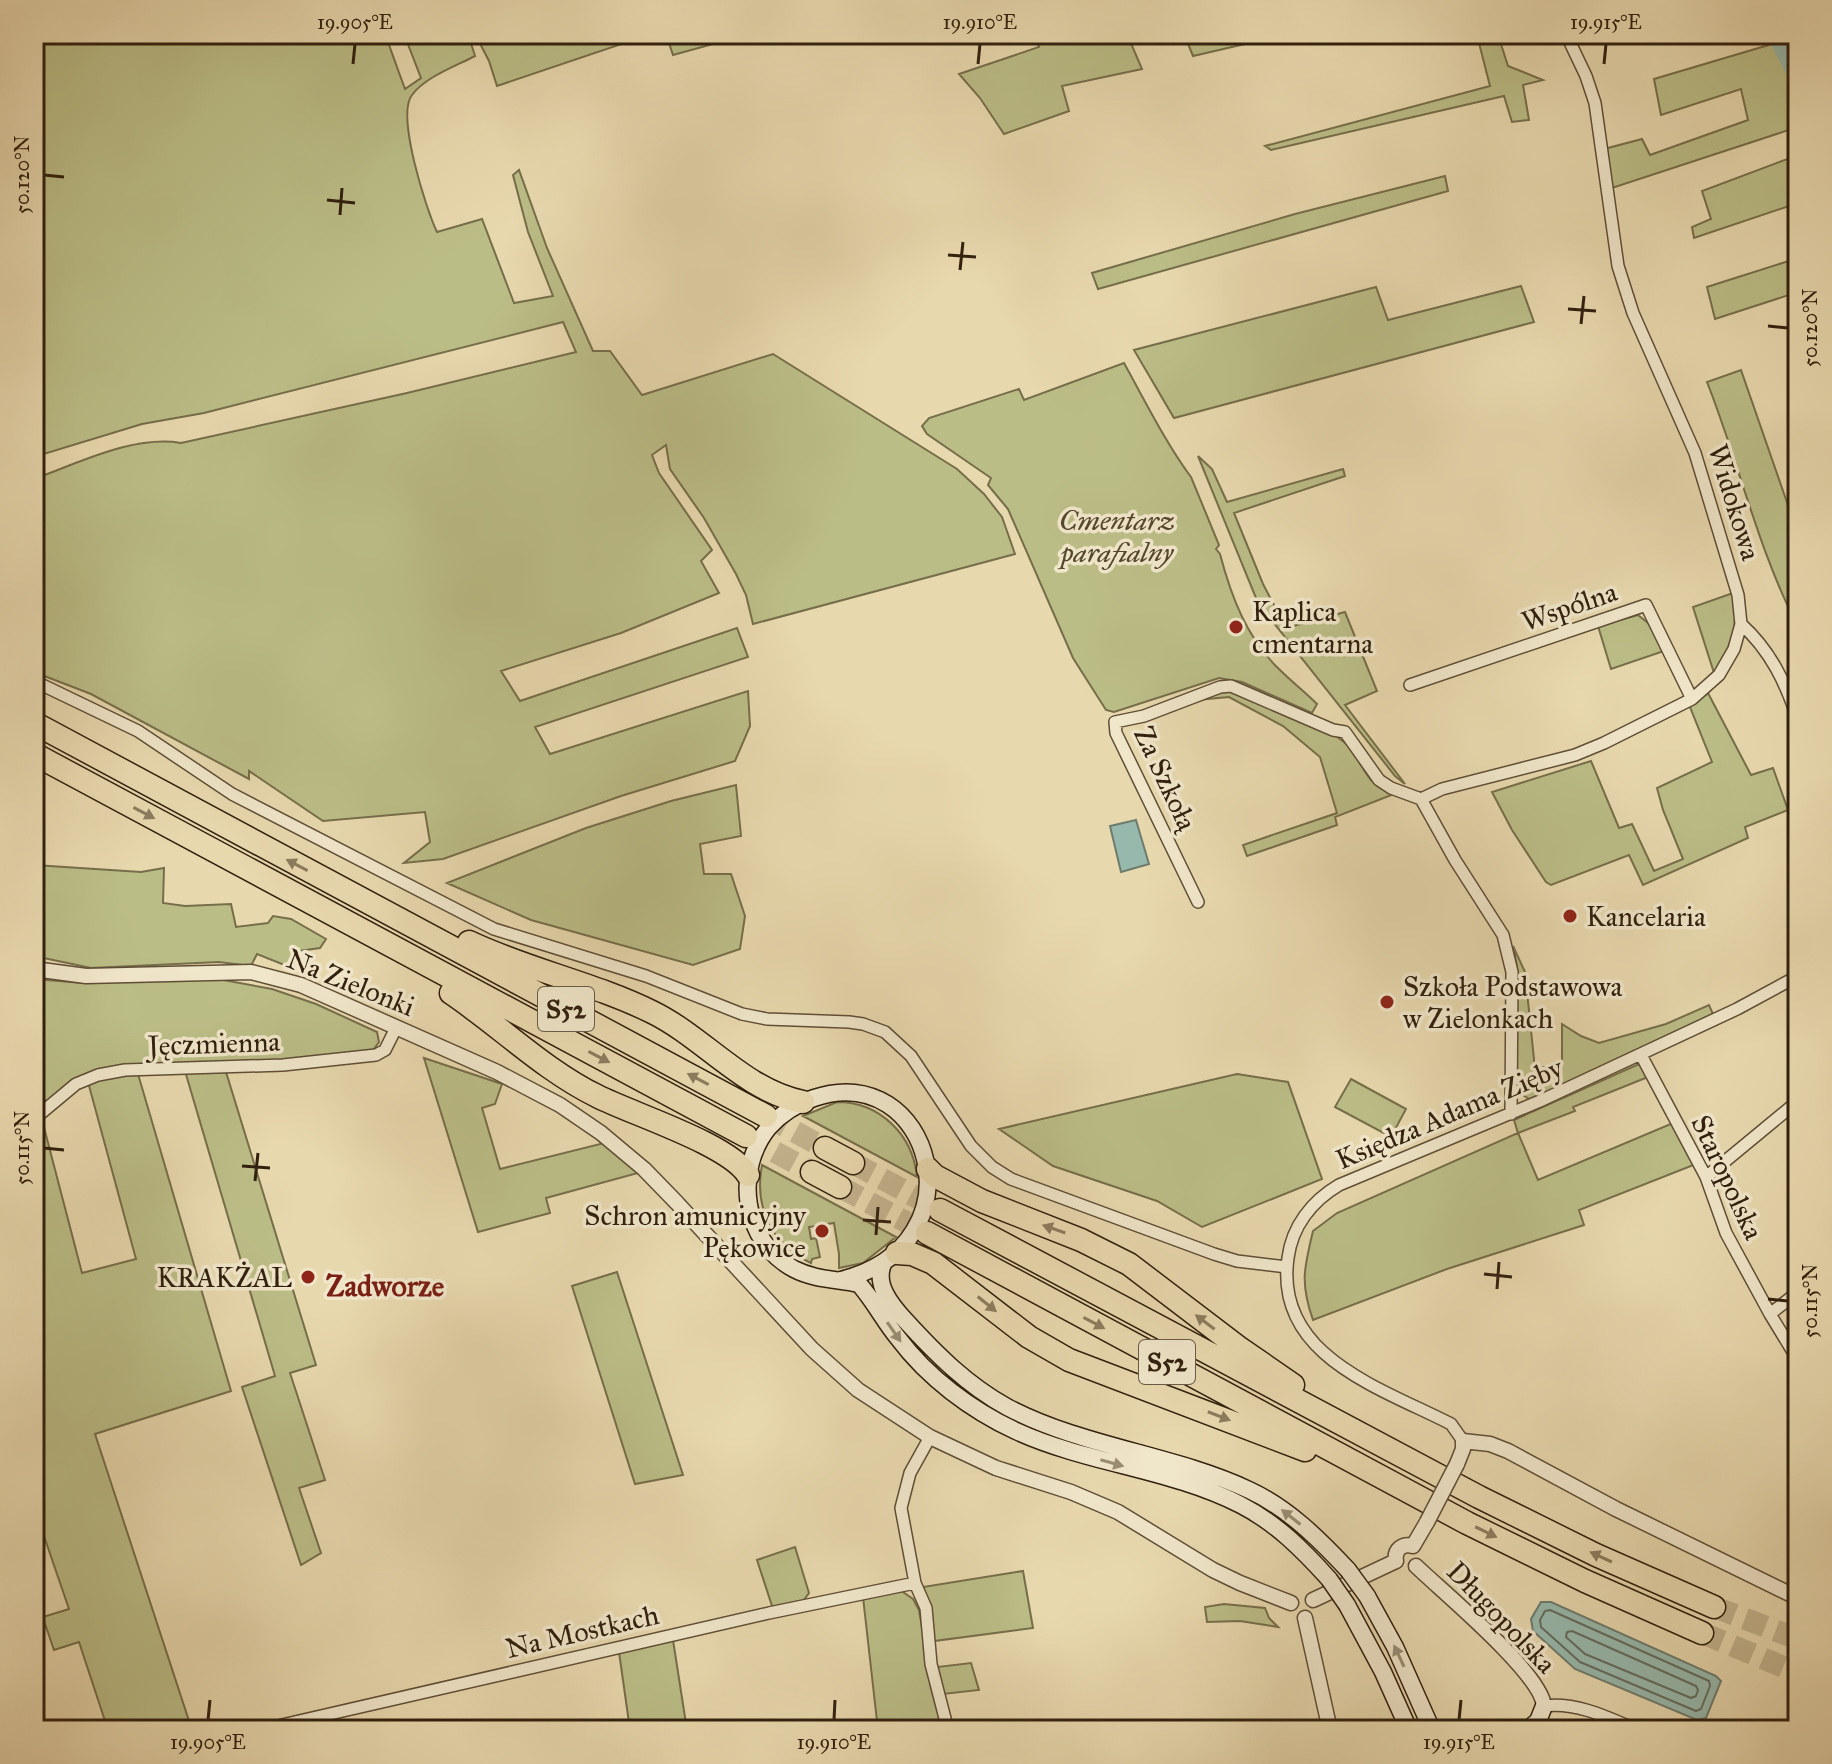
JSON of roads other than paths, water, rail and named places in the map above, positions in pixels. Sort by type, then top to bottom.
[{"type":"highway","name":"S52","points":[[34,723],[766,1116]]},
{"type":"highway","name":"S52","points":[[34,754],[746,1136]]},
{"type":"highway","points":[[366,902],[536,969],[630,1001],[670,1022],[749,1080],[785,1099],[803,1102]]},
{"type":"highway","points":[[382,941],[422,976],[476,1009],[595,1096],[719,1152],[743,1167],[748,1175]]},
{"type":"highway","points":[[825,1148],[853,1163]]},
{"type":"highway","points":[[928,1169],[982,1201],[1081,1240],[1129,1264],[1358,1433]]},
{"type":"highway","points":[[812,1172],[840,1187]]},
{"type":"highway","name":"S52","points":[[940,1210],[1358,1433],[1596,1555],[1714,1607]]},
{"type":"highway","name":"S52","points":[[927,1233],[1407,1490],[1585,1581],[1702,1633]]},
{"type":"highway","points":[[890,1257],[912,1254],[933,1263],[1029,1337],[1069,1360],[1407,1490]]},
{"type":"main road","points":[[841,1280],[864,1273],[890,1257],[909,1240],[922,1218],[928,1193],[928,1169],[921,1145],[909,1125],[893,1108],[879,1099],[839,1093],[803,1102],[787,1111],[768,1128],[756,1149],[748,1175],[747,1194],[753,1221],[772,1252],[806,1274],[859,1284],[914,1358],[937,1380],[1015,1431],[1241,1505],[1291,1539],[1329,1579],[1347,1605],[1409,1730]]},
{"type":"main road","points":[[890,1257],[880,1270],[881,1282],[896,1310],[951,1368],[986,1394],[1046,1425],[1199,1470],[1248,1489],[1308,1530],[1348,1570],[1367,1596],[1432,1726]]},
{"type":"main road","points":[[1397,1704],[1401,1730]]},
{"type":"main road","points":[[1527,1730],[1538,1721],[1544,1706]]},
{"type":"street","name":"Widokowa","points":[[1421,799],[1442,789],[1575,755],[1692,699],[1719,675],[1734,649],[1741,624],[1738,595],[1695,453],[1633,313],[1618,266],[1595,103],[1566,34]]},
{"type":"street","name":"Wspólna","points":[[1410,685],[1646,605],[1692,699]]},
{"type":"street","points":[[1741,624],[1760,641],[1771,658],[1798,720]]},
{"type":"street","points":[[34,681],[138,731],[232,794],[494,929],[646,976],[742,1014],[767,1019],[863,1024],[885,1032],[911,1056],[979,1155],[1011,1179],[1214,1254],[1237,1261],[1287,1267],[1287,1289],[1293,1313],[1313,1345],[1341,1367],[1451,1424],[1463,1441],[1457,1464],[1413,1546]]},
{"type":"street","name":"Za Szkołą","points":[[1198,902],[1116,733],[1115,722],[1144,716],[1220,687],[1231,686],[1333,730],[1345,732],[1379,780],[1421,799]]},
{"type":"street","points":[[1421,799],[1503,935],[1512,972],[1511,1114]]},
{"type":"street","name":"Na Zielonki","points":[[34,969],[86,976],[251,972],[301,985],[497,1072],[560,1105],[616,1144],[677,1203],[812,1349],[858,1390],[930,1437],[996,1468],[1071,1492],[1118,1512],[1213,1570],[1291,1603]]},
{"type":"street","name":"Księdza Adama Zięby","points":[[1287,1267],[1292,1239],[1303,1219],[1319,1198],[1331,1189],[1511,1114],[1641,1055],[1798,976]]},
{"type":"street","name":"Jęczmienna","points":[[34,1119],[76,1084],[98,1075],[125,1070],[283,1065],[376,1055],[385,1050],[396,1028]]},
{"type":"street","name":"Staropolska","points":[[1641,1055],[1706,1177],[1726,1233],[1798,1360]]},
{"type":"street","points":[[1706,1177],[1798,1101]]},
{"type":"street","points":[[1770,1314],[1798,1292]]},
{"type":"street","points":[[930,1437],[910,1473],[901,1508],[915,1583],[926,1608],[931,1664],[948,1730]]},
{"type":"street","points":[[1463,1441],[1490,1444],[1508,1451],[1616,1509],[1798,1598]]},
{"type":"street","points":[[1406,1544],[1413,1546],[1420,1555],[1416,1566],[1405,1569],[1396,1561],[1395,1554],[1406,1544]]},
{"type":"street","points":[[1313,1600],[1396,1561]]},
{"type":"street","name":"Długopolska","points":[[1416,1566],[1524,1668],[1541,1691],[1544,1706],[1560,1704],[1580,1707],[1637,1730]]},
{"type":"street","name":"Na Mostkach","points":[[260,1730],[757,1615],[915,1583]]},
{"type":"street","points":[[1305,1618],[1293,1614],[1291,1603],[1295,1596],[1303,1594],[1313,1600]]},
{"type":"street","points":[[1305,1618],[1314,1611],[1313,1600]]},
{"type":"street","points":[[1305,1618],[1330,1730]]},
{"type":"water","points":[[1136,820],[1149,864],[1121,872],[1110,826]]},
{"type":"water","points":[[1541,1602],[1551,1602],[1716,1676],[1721,1681],[1706,1718],[1697,1720],[1575,1669],[1533,1631],[1531,1619]]},
{"type":"waterway","points":[[1777,34],[1798,75]]},
{"type":"tunnel","points":[[766,1116],[825,1148]]},
{"type":"tunnel","points":[[746,1136],[812,1172]]},
{"type":"tunnel","points":[[853,1163],[940,1210]]},
{"type":"tunnel","points":[[840,1187],[927,1233]]},
{"type":"tunnel","points":[[1714,1607],[1798,1639]]},
{"type":"tunnel","points":[[1702,1633],[1798,1673]]},
{"type":"place","name":"Kaplica cmentarna","points":[[1236,627]]},
{"type":"place","name":"Kancelaria","points":[[1570,916]]},
{"type":"place","name":"Szkoła Podstawowa w Zielonkach","points":[[1387,1002]]},
{"type":"place","name":"Schron amunicyjny Pękowice","points":[[822,1231]]},
{"type":"place","name":"KRAKŻAL","points":[[308,1277]]},
{"type":"district","name":"Zadworze","points":[[385,1286]]},
{"type":"park label","name":"Cmentarz parafialny","points":[[1117,536]]}]
